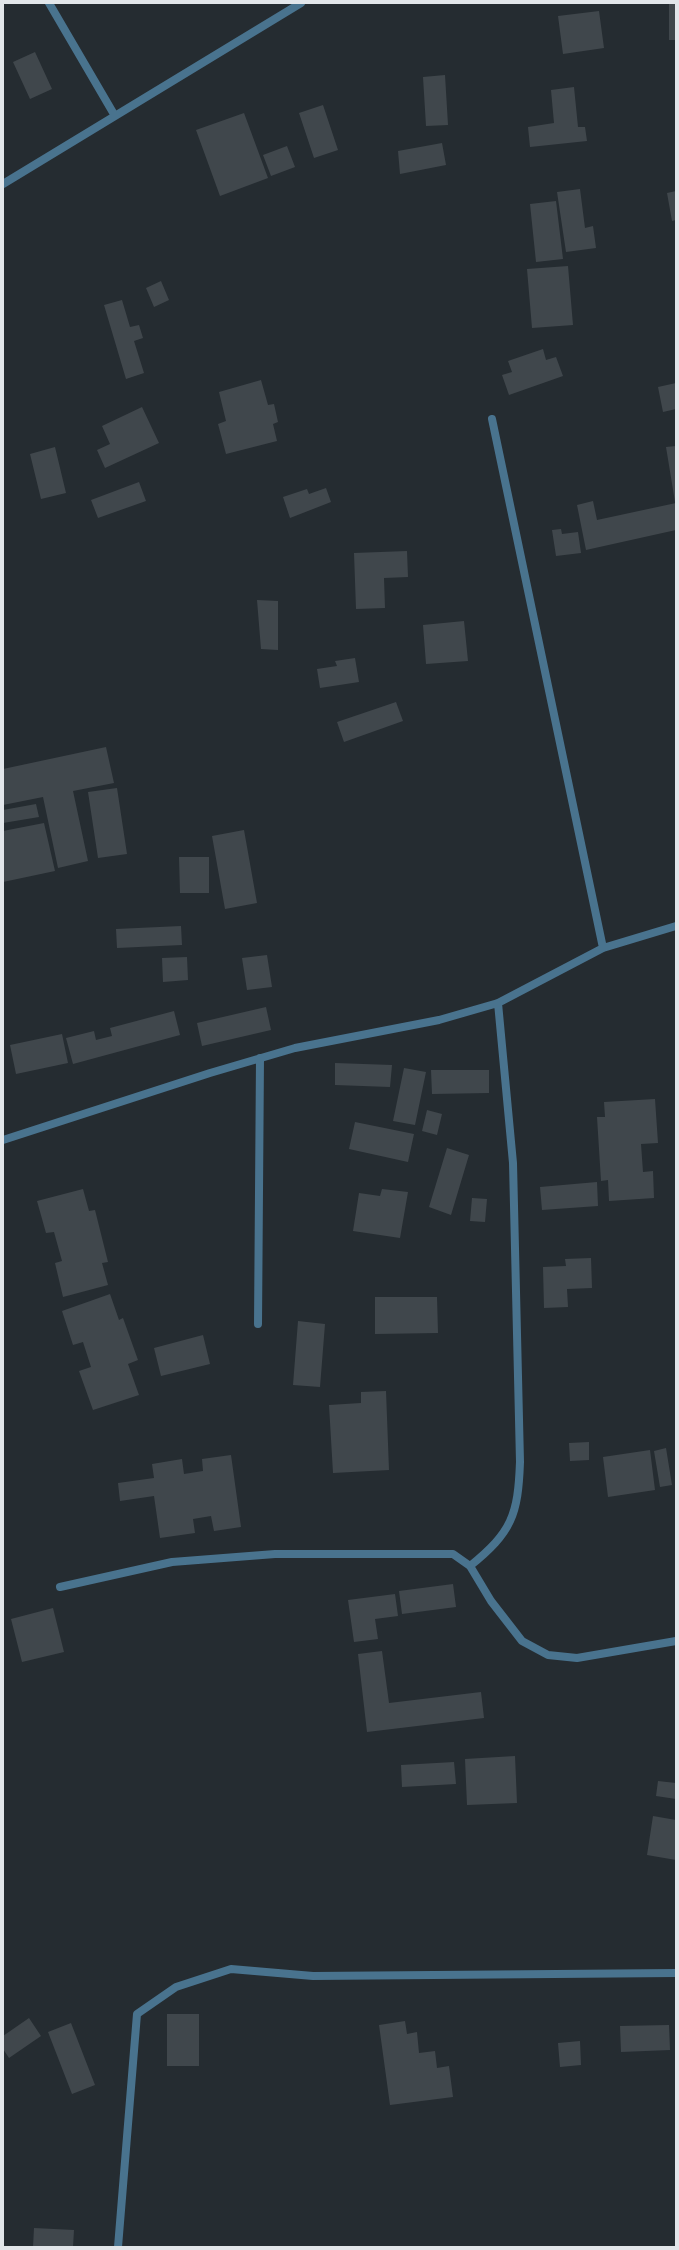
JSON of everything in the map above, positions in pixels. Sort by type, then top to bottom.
[{"type":"street","points":[[49,3],[115,116]]},
{"type":"street","points":[[3,184],[301,3]]},
{"type":"street","points":[[492,419],[603,948]]},
{"type":"street","points":[[3,1140],[295,1048],[439,1020],[498,1003],[603,948],[676,926]]},
{"type":"street","points":[[470,1566],[493,1546],[506,1530],[519,1497],[520,1476],[513,1163],[498,1003]]},
{"type":"street","points":[[258,1324],[260,1058]]},
{"type":"street","points":[[60,1588],[172,1562],[275,1554],[452,1554],[470,1566],[491,1601],[522,1641],[548,1655],[577,1658],[676,1641]]},
{"type":"street","points":[[118,2247],[137,2014],[176,1987],[230,1969],[313,1976],[676,1973]]},
{"type":"building","points":[[669,3],[676,3],[676,40],[669,40]]},
{"type":"building","points":[[599,11],[604,48],[563,54],[558,16]]},
{"type":"building","points":[[35,52],[52,89],[30,99],[13,62]]},
{"type":"building","points":[[445,75],[448,125],[426,126],[423,77]]},
{"type":"building","points":[[574,87],[578,127],[585,127],[587,141],[530,147],[528,127],[554,123],[551,90]]},
{"type":"building","points":[[323,105],[338,150],[314,158],[299,113]]},
{"type":"building","points":[[244,113],[268,178],[220,196],[196,130]]},
{"type":"building","points":[[442,143],[446,165],[400,174],[398,151]]},
{"type":"building","points":[[287,146],[295,167],[271,176],[263,155]]},
{"type":"building","points":[[580,189],[585,228],[593,226],[596,248],[566,252],[557,192]]},
{"type":"building","points":[[676,191],[676,220],[672,221],[667,193]]},
{"type":"building","points":[[556,201],[563,259],[536,262],[530,204]]},
{"type":"building","points":[[568,266],[573,325],[532,328],[527,269]]},
{"type":"building","points":[[161,281],[169,300],[154,307],[146,288]]},
{"type":"building","points":[[122,300],[130,327],[139,325],[143,338],[134,341],[144,373],[126,379],[104,305]]},
{"type":"building","points":[[543,349],[546,360],[556,357],[563,376],[509,395],[502,375],[512,372],[508,361]]},
{"type":"building","points":[[261,380],[268,405],[274,404],[278,422],[273,424],[277,441],[226,454],[218,424],[226,421],[219,392]]},
{"type":"building","points":[[676,383],[676,409],[663,412],[658,387]]},
{"type":"building","points":[[142,407],[159,443],[105,468],[97,450],[110,444],[102,426]]},
{"type":"building","points":[[676,446],[676,502],[675,502],[666,447]]},
{"type":"building","points":[[55,447],[66,493],[41,499],[30,454]]},
{"type":"building","points":[[139,482],[146,501],[98,518],[91,500]]},
{"type":"building","points":[[326,488],[331,502],[290,518],[283,497],[307,489],[309,494]]},
{"type":"building","points":[[593,501],[597,520],[676,503],[676,530],[586,550],[577,505]]},
{"type":"building","points":[[561,529],[562,534],[578,532],[581,553],[556,556],[552,530]]},
{"type":"building","points":[[407,551],[408,577],[384,578],[385,608],[356,609],[354,553]]},
{"type":"building","points":[[257,600],[278,601],[278,650],[261,649]]},
{"type":"building","points":[[464,621],[468,661],[426,664],[423,625]]},
{"type":"building","points":[[355,658],[359,682],[320,688],[317,669],[337,666],[335,661]]},
{"type":"building","points":[[396,702],[403,721],[344,742],[337,722]]},
{"type":"building","points":[[106,747],[114,783],[73,791],[88,861],[58,868],[43,797],[3,805],[3,769]]},
{"type":"building","points":[[117,788],[127,854],[98,858],[88,792]]},
{"type":"building","points":[[36,804],[39,817],[3,823],[3,810]]},
{"type":"building","points":[[44,823],[55,871],[3,882],[3,831]]},
{"type":"building","points":[[244,830],[257,903],[225,909],[212,836]]},
{"type":"building","points":[[179,857],[209,857],[209,893],[180,893]]},
{"type":"building","points":[[181,926],[182,945],[117,948],[116,929]]},
{"type":"building","points":[[267,955],[272,987],[247,990],[242,958]]},
{"type":"building","points":[[187,957],[188,980],[163,982],[162,958]]},
{"type":"building","points":[[266,1007],[271,1030],[202,1046],[197,1023]]},
{"type":"building","points":[[174,1011],[180,1035],[73,1064],[66,1038],[94,1031],[96,1040],[112,1036],[110,1028]]},
{"type":"building","points":[[62,1034],[68,1063],[16,1074],[10,1045]]},
{"type":"building","points":[[335,1063],[392,1065],[390,1087],[335,1085]]},
{"type":"building","points":[[404,1068],[426,1072],[415,1125],[393,1121]]},
{"type":"building","points":[[431,1070],[489,1070],[489,1093],[432,1094]]},
{"type":"building","points":[[655,1099],[658,1143],[641,1144],[643,1172],[653,1171],[654,1198],[609,1201],[608,1180],[601,1181],[597,1117],[605,1117],[604,1102]]},
{"type":"building","points":[[427,1110],[442,1114],[437,1135],[422,1131]]},
{"type":"building","points":[[355,1122],[414,1134],[408,1162],[349,1149]]},
{"type":"building","points":[[447,1148],[469,1155],[451,1215],[429,1207]]},
{"type":"building","points":[[597,1182],[598,1206],[542,1210],[540,1187]]},
{"type":"building","points":[[83,1189],[89,1211],[95,1210],[108,1262],[102,1263],[108,1285],[63,1297],[55,1263],[62,1261],[54,1232],[46,1233],[37,1201]]},
{"type":"building","points":[[382,1189],[408,1192],[400,1238],[353,1231],[359,1193],[380,1196]]},
{"type":"building","points":[[472,1198],[487,1199],[485,1222],[470,1221]]},
{"type":"building","points":[[591,1258],[592,1288],[567,1289],[568,1307],[544,1308],[543,1267],[566,1266],[565,1259]]},
{"type":"building","points":[[110,1294],[119,1320],[123,1318],[138,1360],[128,1364],[139,1395],[93,1410],[79,1371],[91,1367],[83,1342],[73,1345],[62,1311]]},
{"type":"building","points":[[375,1297],[437,1297],[438,1333],[375,1334]]},
{"type":"building","points":[[298,1321],[325,1324],[320,1387],[293,1385]]},
{"type":"building","points":[[203,1335],[210,1364],[161,1376],[154,1348]]},
{"type":"building","points":[[386,1391],[389,1470],[333,1473],[329,1405],[361,1403],[361,1392]]},
{"type":"building","points":[[589,1442],[589,1460],[570,1461],[569,1443]]},
{"type":"building","points":[[666,1448],[672,1485],[660,1487],[654,1451]]},
{"type":"building","points":[[650,1450],[655,1490],[608,1497],[603,1457]]},
{"type":"building","points":[[231,1455],[241,1527],[214,1531],[211,1516],[193,1519],[195,1533],[160,1538],[154,1496],[120,1501],[118,1483],[154,1478],[152,1464],[182,1459],[184,1474],[203,1471],[202,1459]]},
{"type":"building","points":[[453,1584],[456,1607],[402,1614],[399,1591]]},
{"type":"building","points":[[395,1594],[398,1616],[375,1619],[378,1639],[354,1642],[348,1600]]},
{"type":"building","points":[[53,1608],[64,1652],[22,1662],[11,1619]]},
{"type":"building","points":[[382,1651],[389,1703],[481,1692],[484,1718],[367,1732],[358,1654]]},
{"type":"building","points":[[515,1756],[517,1803],[467,1805],[465,1759]]},
{"type":"building","points":[[454,1762],[456,1784],[402,1787],[401,1765]]},
{"type":"building","points":[[658,1781],[676,1783],[676,1799],[656,1796]]},
{"type":"building","points":[[653,1816],[676,1820],[676,1860],[647,1855]]},
{"type":"building","points":[[167,2014],[199,2014],[199,2066],[167,2066]]},
{"type":"building","points":[[29,2018],[41,2036],[9,2058],[3,2049],[3,2036]]},
{"type":"building","points":[[405,2021],[407,2034],[417,2032],[419,2053],[435,2051],[437,2068],[449,2066],[453,2097],[390,2105],[379,2025]]},
{"type":"building","points":[[71,2023],[95,2085],[72,2094],[48,2032]]},
{"type":"building","points":[[669,2025],[670,2050],[621,2052],[620,2026]]},
{"type":"building","points":[[580,2041],[581,2065],[560,2067],[558,2043]]},
{"type":"building","points":[[34,2228],[74,2230],[73,2247],[33,2247]]}]
